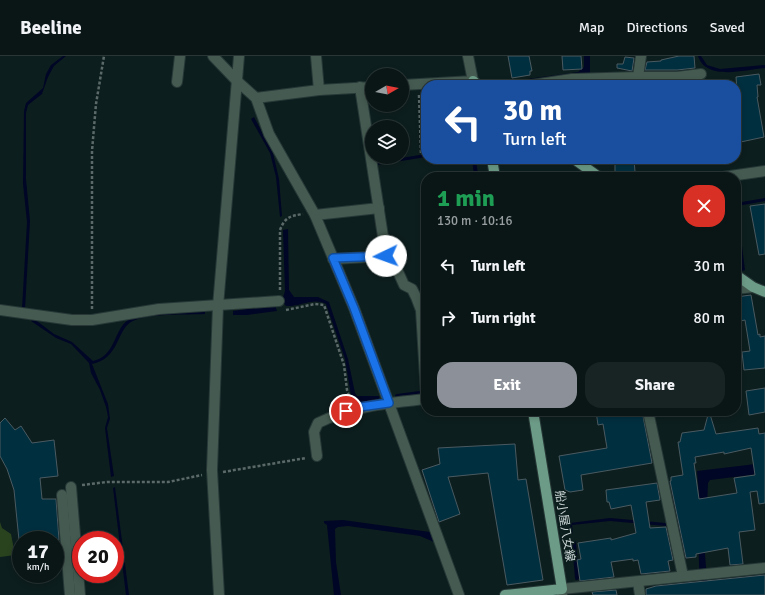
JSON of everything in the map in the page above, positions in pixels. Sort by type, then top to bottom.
[{"type":"main road","points":[[586,164],[594,172]]},
{"type":"main road","points":[[741,279],[753,287],[765,292]]},
{"type":"main road","name":"船小屋八女線","points":[[534,416],[562,592]]},
{"type":"main road","points":[[505,595],[562,592]]},
{"type":"street","points":[[177,82],[180,56]]},
{"type":"street","points":[[213,56],[256,98],[269,134],[314,214],[354,308],[459,595]]},
{"type":"street","points":[[219,595],[212,474],[218,306],[239,56]]},
{"type":"street","points":[[316,56],[319,90]]},
{"type":"street","points":[[468,56],[475,80]]},
{"type":"street","points":[[638,77],[641,56]]},
{"type":"street","points":[[598,80],[638,77],[677,77],[701,74]]},
{"type":"street","points":[[409,85],[419,84]]},
{"type":"street","points":[[333,258],[386,256],[360,88]]},
{"type":"street","points":[[256,98],[319,90],[365,88]]},
{"type":"street","points":[[741,174],[765,171]]},
{"type":"street","points":[[314,214],[379,208]]},
{"type":"street","points":[[386,251],[391,256],[404,285],[412,289],[421,310]]},
{"type":"street","points":[[741,288],[753,287]]},
{"type":"street","points":[[0,310],[72,320],[92,320],[159,309],[279,301]]},
{"type":"street","points":[[317,456],[314,432],[318,423],[334,415],[358,408],[421,399]]},
{"type":"street","points":[[649,416],[683,576]]},
{"type":"street","points":[[72,487],[80,595]]},
{"type":"street","points":[[62,495],[70,595]]},
{"type":"street","points":[[562,592],[683,576],[765,568]]},
{"type":"street","points":[[638,582],[640,595]]},
{"type":"path","points":[[92,320],[92,151],[96,104],[104,56]]},
{"type":"path","points":[[419,84],[421,131]]},
{"type":"path","points":[[314,214],[289,216],[283,222],[280,230],[279,301],[286,310],[315,304],[324,305],[344,365],[348,398],[358,408]]},
{"type":"path","points":[[72,487],[107,482],[168,482],[317,456]]},
{"type":"green space","points":[[0,522],[2,528],[11,534],[12,555],[0,557]]},
{"type":"water","points":[[63,56],[66,56],[54,66],[42,94],[28,105],[26,113],[26,179],[30,221],[25,309],[22,309],[27,222],[23,184],[24,111],[26,103],[43,88],[46,74],[51,65]]},
{"type":"water","points":[[584,56],[590,56],[590,74],[544,80],[520,80],[578,72],[584,67]]},
{"type":"water","points":[[698,56],[701,56],[707,65],[720,69],[765,65],[765,68],[737,72],[717,71],[709,69],[702,64]]},
{"type":"water","points":[[254,117],[273,153],[279,179],[282,216],[280,217],[276,177],[270,153],[251,119]]},
{"type":"water","points":[[421,155],[421,158],[409,160],[409,157]]},
{"type":"water","points":[[765,198],[765,201],[741,205],[741,202]]},
{"type":"water","points":[[288,229],[289,290],[294,297],[318,297],[329,302],[348,359],[355,393],[357,396],[379,396],[380,401],[364,403],[357,401],[351,395],[345,359],[326,304],[321,302],[311,302],[286,306],[282,301],[285,291],[283,230]]},
{"type":"water","points":[[741,238],[745,270],[742,271],[741,264]]},
{"type":"water","points":[[275,305],[277,311],[247,315],[233,315],[233,311]]},
{"type":"water","points":[[205,311],[205,314],[146,317],[131,322],[126,326],[113,351],[101,361],[92,364],[108,404],[110,419],[107,428],[114,476],[111,477],[105,428],[108,417],[100,390],[91,373],[89,363],[71,344],[56,338],[31,321],[33,318],[54,334],[72,342],[93,361],[106,354],[123,324],[128,320],[144,314]]},
{"type":"water","points":[[765,463],[758,474],[710,480],[708,483],[705,554],[708,595],[700,595],[698,531],[701,521],[697,471]]},
{"type":"water","points":[[115,487],[121,531],[118,531],[113,488]]},
{"type":"water","points":[[610,518],[666,523],[666,526],[610,521],[572,525],[573,534],[571,534],[570,523]]},
{"type":"water","points":[[343,520],[430,532],[434,542],[420,536],[348,526],[338,527],[335,529],[336,562],[341,595],[334,595],[327,525],[324,521]]},
{"type":"water","points":[[124,556],[129,595],[126,595],[124,579]]},
{"type":"building","points":[[508,56],[529,56],[532,71],[530,71],[530,75],[512,78]]},
{"type":"building","points":[[562,56],[581,56],[582,69],[563,70]]},
{"type":"building","points":[[679,56],[694,56],[695,68],[677,70],[645,70],[647,62],[661,61]]},
{"type":"building","points":[[625,57],[634,58],[632,71],[617,68],[617,64],[623,64]]},
{"type":"building","points":[[759,74],[761,85],[757,85],[757,97],[764,137],[741,142],[741,80],[736,80],[736,77]]},
{"type":"building","points":[[615,164],[634,164],[635,172],[615,172]]},
{"type":"building","points":[[765,204],[765,254],[759,255],[750,206]]},
{"type":"building","points":[[751,295],[758,335],[760,334],[760,337],[765,336],[765,368],[744,370],[742,352],[750,351],[745,320],[741,321],[741,296]]},
{"type":"building","points":[[765,388],[765,412],[749,415],[746,391]]},
{"type":"building","points":[[597,416],[643,416],[652,463],[581,475],[583,490],[570,492],[565,490],[559,456],[607,448],[603,424],[598,425]]},
{"type":"building","points":[[708,416],[711,416],[716,434],[758,428],[759,434],[765,433],[765,503],[759,504],[757,491],[750,492],[755,530],[739,532],[743,564],[730,565],[728,548],[696,554],[696,557],[686,558],[670,481],[671,477],[683,475],[678,442],[680,442],[682,433],[704,430]],"holes":[[[751,448],[755,475],[734,478],[737,493],[699,499],[694,463],[696,463],[695,457],[724,452],[724,454]]]},
{"type":"building","points":[[5,418],[15,430],[21,426],[32,443],[54,440],[58,476],[40,478],[42,499],[56,499],[58,531],[18,531],[14,490],[7,469],[0,456],[0,423]]},
{"type":"building","points":[[515,444],[518,480],[526,479],[543,580],[507,585],[488,473],[448,477],[460,514],[439,522],[422,470],[440,464],[438,448]]},
{"type":"building","points":[[657,483],[660,500],[646,502],[650,528],[666,527],[673,560],[668,561],[670,571],[641,574],[638,560],[633,561],[633,559],[611,562],[614,577],[580,581],[577,560],[581,559],[578,543],[611,538],[611,540],[636,533],[631,505],[611,509],[609,502],[607,502],[606,490]]},
{"type":"building","points":[[765,575],[765,595],[646,595],[646,589],[656,586]]},
{"type":"building","points":[[616,590],[617,595],[593,595],[592,592]]},
{"type":"waterway","points":[[475,164],[476,172]]},
{"type":"waterway","points":[[397,396],[420,393]]},
{"type":"waterway","points":[[574,543],[577,578]]},
{"type":"route","points":[[346,411],[360,407],[389,403],[354,308],[333,258],[386,256]]}]
